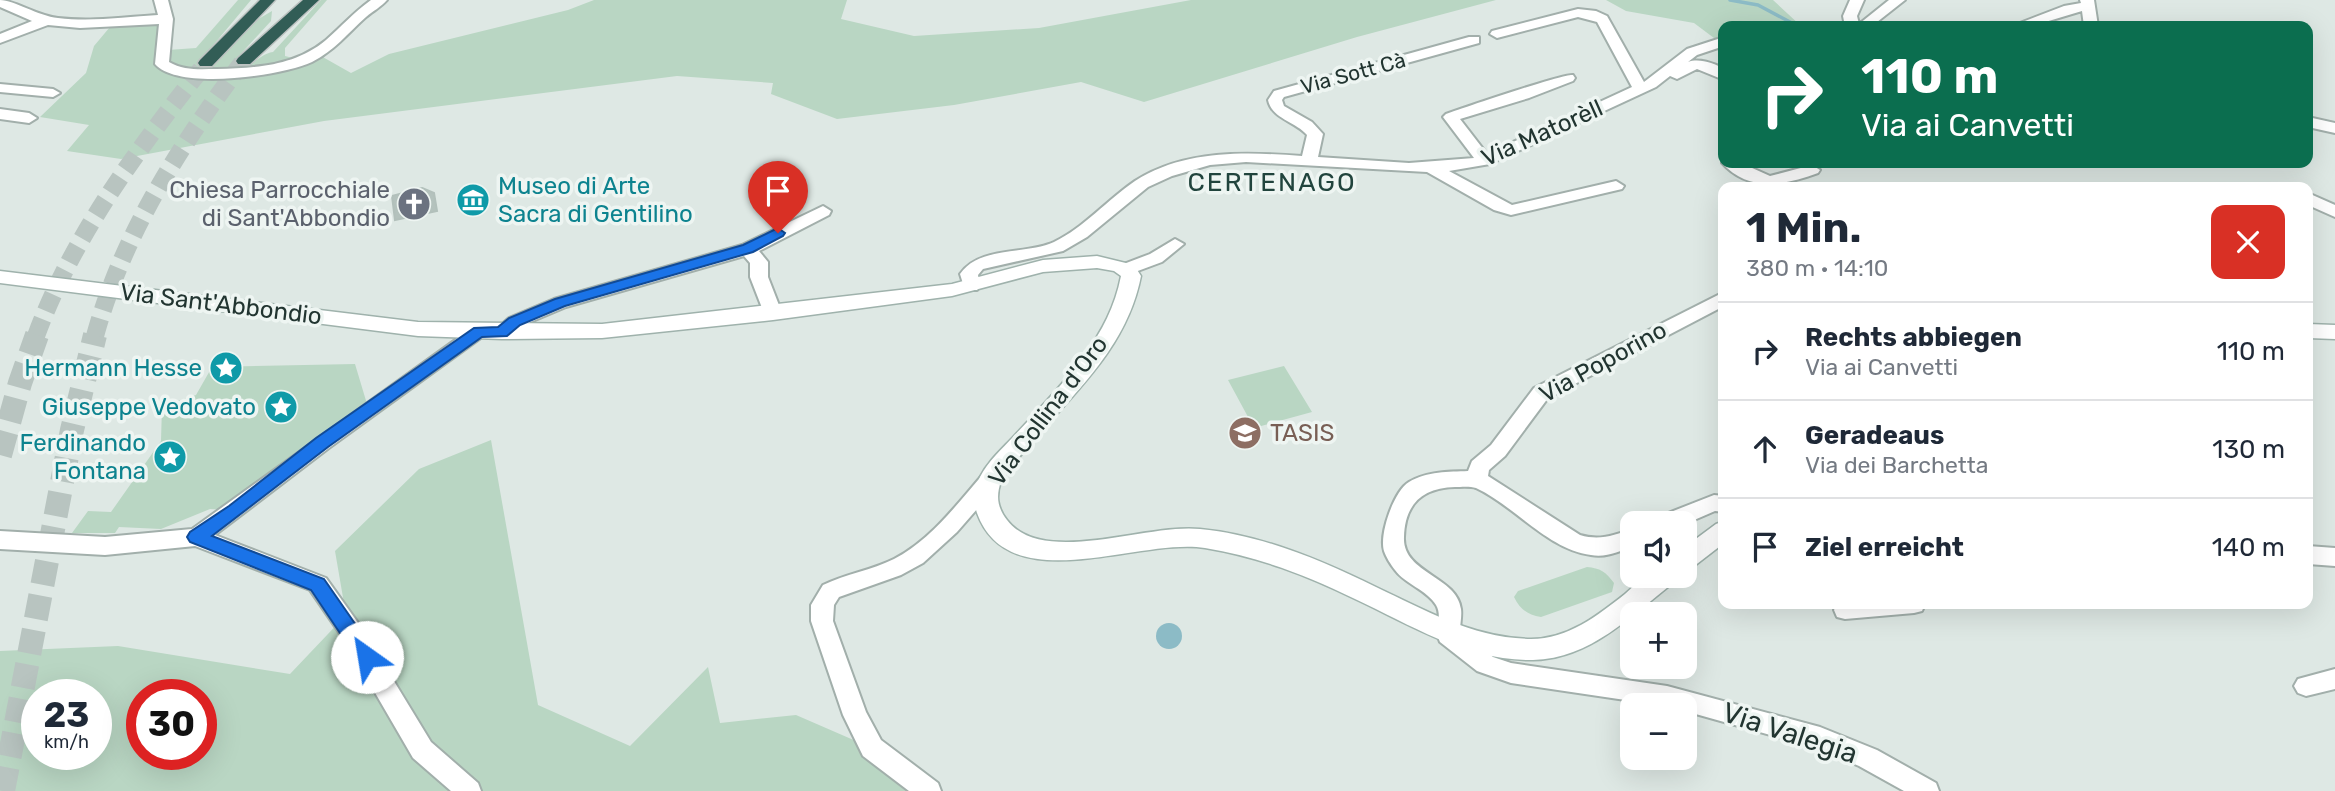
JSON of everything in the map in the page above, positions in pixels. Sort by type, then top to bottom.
[{"type":"highway","points":[[206,63],[268,0]]},
{"type":"highway","points":[[300,0],[243,62],[312,0]]},
{"type":"street","points":[[161,0],[166,19],[161,59],[165,66],[184,73],[250,73],[281,68],[318,52],[357,16],[380,0]]},
{"type":"street","points":[[1851,21],[1857,0]]},
{"type":"street","points":[[1871,21],[1898,0]]},
{"type":"street","points":[[0,1],[12,10],[47,20],[71,22],[166,19]]},
{"type":"street","points":[[2034,21],[2087,3],[2090,21]]},
{"type":"street","points":[[1497,34],[1578,13],[1591,14],[1602,19],[1640,89]]},
{"type":"street","points":[[0,39],[47,20]]},
{"type":"street","name":"Via Sott Cà","points":[[1309,161],[1315,134],[1307,125],[1277,108],[1275,100],[1279,94],[1474,40]]},
{"type":"street","name":"Via Matorèll","points":[[971,286],[969,274],[977,265],[1057,247],[1082,233],[1131,191],[1166,173],[1230,158],[1433,168],[1484,161],[1640,89],[1660,78],[1692,52],[1718,43]]},
{"type":"street","points":[[1660,78],[1672,79],[1695,64],[1718,72]]},
{"type":"street","points":[[1484,161],[1451,117],[1524,95],[1568,78]]},
{"type":"street","points":[[0,88],[53,93]]},
{"type":"street","points":[[0,114],[29,118]]},
{"type":"street","points":[[2313,123],[2335,128]]},
{"type":"street","points":[[1433,168],[1511,210],[1616,186]]},
{"type":"street","points":[[1739,168],[1768,182]]},
{"type":"street","points":[[1775,182],[1812,170]]},
{"type":"street","points":[[2313,201],[2335,212]]},
{"type":"street","points":[[502,332],[514,322],[560,303],[748,248],[823,211]]},
{"type":"street","points":[[196,537],[332,435],[479,331],[602,331],[938,293],[1043,266],[1108,262],[1127,269],[1156,258],[1175,244]]},
{"type":"street","points":[[748,248],[759,261],[759,277],[773,313]]},
{"type":"street","name":"Via Collina d'Oro","points":[[1127,269],[1131,276],[1128,293],[1094,359],[991,478],[987,492],[989,514],[1010,540],[1018,545],[1035,551],[1059,552],[1186,535],[1266,551],[1345,583],[1448,635],[1495,649],[1538,650],[1573,642],[1610,619],[1650,588]]},
{"type":"street","name":"Via Sant'Abbondio","points":[[0,277],[442,331],[479,331]]},
{"type":"street","name":"Via Poporino","points":[[1477,479],[1479,466],[1493,458],[1507,443],[1527,409],[1541,393],[1718,301]]},
{"type":"street","points":[[2313,331],[2335,332]]},
{"type":"street","points":[[929,791],[872,748],[855,715],[821,621],[820,610],[831,591],[901,565],[922,552],[938,538],[991,478]]},
{"type":"street","points":[[1448,635],[1450,608],[1442,595],[1404,566],[1395,551],[1393,536],[1402,507],[1415,488],[1437,480],[1477,479],[1573,541],[1592,547],[1610,546],[1620,542]]},
{"type":"street","points":[[1694,511],[1718,503]]},
{"type":"street","points":[[1697,551],[1718,535]]},
{"type":"street","points":[[0,540],[105,546],[196,537],[318,584],[353,634],[422,750],[469,791]]},
{"type":"street","points":[[2313,555],[2335,557]]},
{"type":"street","points":[[1845,610],[1856,609]]},
{"type":"street","name":"Via Valegia","points":[[1448,635],[1485,664],[1511,673],[1667,696],[1820,738],[1868,758],[1927,791]]},
{"type":"street","points":[[2306,686],[2335,679]]},
{"type":"green space","points":[[238,0],[251,0],[200,61],[218,59],[255,21],[272,11],[271,21],[237,58],[240,65],[253,62],[273,52],[321,0],[327,0],[285,48],[285,56],[297,59],[250,69],[218,72],[186,69],[171,64],[168,50],[196,48]]},
{"type":"green space","points":[[594,0],[847,0],[841,19],[914,36],[1039,28],[1191,0],[1496,0],[1357,37],[1144,102],[1081,82],[954,105],[837,119],[771,94],[773,83],[677,76],[324,121],[121,159],[67,151],[89,125],[40,117],[86,73],[94,46],[115,21],[159,23],[155,61],[160,69],[174,75],[243,76],[321,56],[351,73],[389,54],[568,10]]},
{"type":"green space","points":[[1606,0],[1773,0],[1796,21],[1718,21],[1718,41],[1694,23],[1626,11]]},
{"type":"green space","points":[[355,364],[367,404],[231,510],[210,509],[161,529],[119,527],[115,533],[72,533],[88,511],[111,512],[161,441],[162,406],[196,395],[212,367]]},
{"type":"green space","points":[[1284,366],[1312,412],[1254,428],[1228,380]]},
{"type":"green space","points":[[491,440],[538,705],[630,746],[708,667],[720,723],[796,715],[872,748],[918,791],[0,791],[0,651],[118,646],[290,674],[346,615],[335,551],[419,469]]},
{"type":"green space","points":[[1587,567],[1608,576],[1614,583],[1612,592],[1541,617],[1524,611],[1514,597],[1518,591]]},
{"type":"water","points":[[1169,623],[1178,627],[1182,636],[1178,645],[1169,649],[1160,645],[1156,636],[1160,627]]},
{"type":"building","name":"Chiesa Parrocchiale di Sant'Abbondio","points":[[422,188],[434,193],[437,211],[395,220],[392,196]]},
{"type":"waterway","points":[[1730,0],[1758,5],[1788,21]]},
{"type":"tunnel","points":[[36,336],[69,262],[110,193],[206,63]]},
{"type":"tunnel","points":[[95,336],[121,262],[155,193],[196,127],[242,63]]},
{"type":"tunnel","points":[[0,455],[20,383],[37,335]]},
{"type":"tunnel","points":[[3,791],[72,430],[95,335]]},
{"type":"place","name":"Museo di Arte Sacra di Gentilino","points":[[473,200]]},
{"type":"place","name":"Chiesa Parrocchiale di Sant'Abbondio","points":[[414,204]]},
{"type":"place","name":"Hermann Hesse","points":[[226,368]]},
{"type":"place","name":"Giuseppe Vedovato","points":[[281,407]]},
{"type":"place","name":"TASIS","points":[[1245,433]]},
{"type":"place","name":"Ferdinando Fontana","points":[[170,457]]},
{"type":"district","name":"CERTENAGO","points":[[1272,182]]},
{"type":"route","points":[[367,657],[318,584],[196,537],[427,366],[479,331],[502,332],[514,322],[560,303],[748,248],[778,233]]}]
